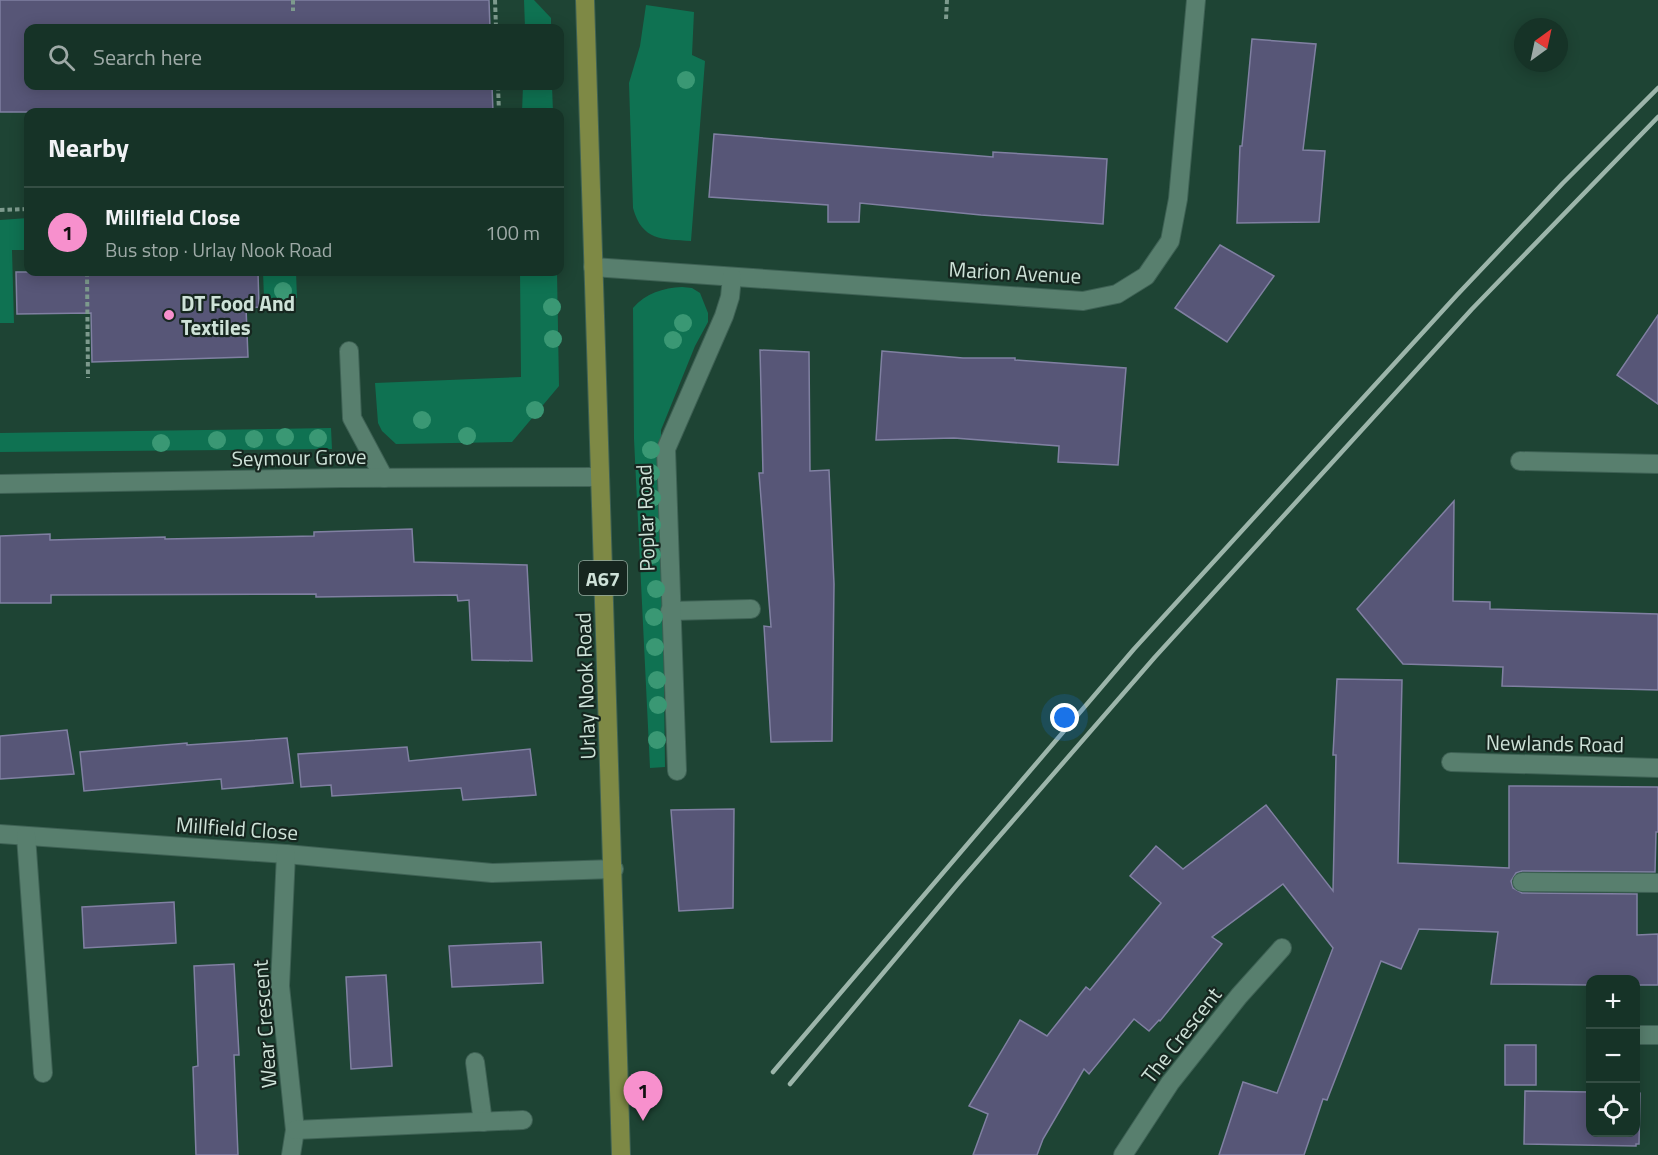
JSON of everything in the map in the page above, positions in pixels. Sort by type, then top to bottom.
[{"type":"main road","name":"Urlay Nook Road","points":[[585,0],[599,477],[614,869],[621,1155]]},
{"type":"street","name":"Marion Avenue","points":[[593,267],[1083,301],[1117,294],[1146,276],[1170,241],[1178,199],[1196,0]]},
{"type":"street","name":"Poplar Road","points":[[677,771],[666,449],[724,316],[730,297],[732,277]]},
{"type":"street","points":[[349,351],[352,418],[384,478]]},
{"type":"street","points":[[1520,461],[1658,464]]},
{"type":"street","name":"Seymour Grove","points":[[0,484],[599,477]]},
{"type":"street","points":[[670,611],[751,609]]},
{"type":"street","name":"Newlands Road","points":[[1450,762],[1658,768]]},
{"type":"street","name":"Millfield Close","points":[[0,834],[286,854],[492,873],[614,869]]},
{"type":"street","points":[[26,836],[44,1073]]},
{"type":"street","name":"Wear Crescent","points":[[286,854],[280,986],[295,1130],[291,1155]]},
{"type":"street","points":[[1522,882],[1658,883]]},
{"type":"street","name":"The Crescent","points":[[1123,1155],[1170,1083],[1239,996],[1282,948]]},
{"type":"street","points":[[1640,1035],[1658,1035]]},
{"type":"street","points":[[476,1062],[483,1122]]},
{"type":"street","points":[[295,1130],[523,1120]]},
{"type":"path","points":[[293,0],[293,11]]},
{"type":"path","points":[[495,0],[496,24]]},
{"type":"path","points":[[946,19],[947,0]]},
{"type":"path","points":[[498,90],[499,108]]},
{"type":"path","points":[[0,210],[24,209]]},
{"type":"path","points":[[87,276],[88,378]]},
{"type":"green space","points":[[524,0],[534,0],[551,18],[551,24],[525,24]]},
{"type":"green space","points":[[646,5],[694,12],[692,55],[705,61],[691,241],[654,236],[642,227],[633,208],[629,83],[640,46]]},
{"type":"green space","points":[[523,90],[552,90],[553,108],[522,108]]},
{"type":"green space","points":[[24,218],[24,250],[12,250],[14,323],[0,323],[0,220]]},
{"type":"green space","points":[[263,276],[296,276],[297,298],[264,298]]},
{"type":"green space","points":[[520,276],[557,276],[559,386],[512,442],[396,444],[382,431],[378,423],[375,383],[521,377]]},
{"type":"green space","points":[[682,287],[692,288],[700,293],[708,313],[708,322],[695,346],[661,430],[665,767],[650,768],[634,439],[633,308],[655,292]]},
{"type":"green space","points":[[331,428],[332,449],[0,452],[0,433]]},
{"type":"building","points":[[0,0],[489,0],[490,24],[24,24],[24,90],[492,90],[493,108],[24,108],[24,112],[0,112]]},
{"type":"building","points":[[1252,39],[1316,44],[1303,150],[1325,151],[1319,222],[1237,223],[1240,146],[1242,146]]},
{"type":"building","points":[[714,134],[993,157],[993,152],[1107,159],[1103,224],[860,203],[859,222],[828,222],[828,205],[709,197]]},
{"type":"building","points":[[1220,245],[1274,276],[1227,342],[1175,308]]},
{"type":"building","name":"DT Food And Textiles","points":[[16,272],[24,272],[24,276],[258,276],[259,307],[246,308],[248,357],[92,362],[91,313],[17,314]]},
{"type":"building","points":[[1658,315],[1658,404],[1617,375]]},
{"type":"building","points":[[760,350],[809,352],[810,471],[829,470],[834,584],[832,741],[771,742],[764,626],[771,627],[759,473],[763,473]]},
{"type":"building","points":[[882,351],[963,358],[1015,358],[1015,360],[1126,368],[1118,465],[1058,462],[1059,446],[954,438],[876,440]]},
{"type":"building","points":[[1454,501],[1453,601],[1490,602],[1490,609],[1658,614],[1658,690],[1502,686],[1503,667],[1403,664],[1357,609]]},
{"type":"building","points":[[412,529],[414,562],[527,565],[532,661],[472,660],[469,600],[458,601],[457,595],[316,597],[316,594],[51,595],[51,603],[0,603],[0,536],[50,534],[50,540],[165,537],[165,539],[314,536],[314,532]]},
{"type":"building","points":[[1337,679],[1402,680],[1398,863],[1509,868],[1509,786],[1658,787],[1655,872],[1522,871],[1516,873],[1511,881],[1513,888],[1522,893],[1637,894],[1637,935],[1658,934],[1658,985],[1640,985],[1640,975],[1586,975],[1586,985],[1491,984],[1498,932],[1419,929],[1401,969],[1381,961],[1327,1100],[1323,1099],[1304,1155],[1219,1155],[1243,1082],[1277,1093],[1333,948],[1283,884],[1212,937],[1222,944],[1160,1021],[1149,1031],[1134,1019],[1089,1074],[1084,1069],[1043,1139],[1037,1155],[973,1155],[988,1114],[969,1106],[1020,1020],[1047,1036],[1086,987],[1090,990],[1161,903],[1130,876],[1156,846],[1183,869],[1266,805],[1333,891],[1336,755],[1333,755]]},
{"type":"building","points":[[67,730],[74,774],[0,779],[0,736]]},
{"type":"building","points":[[287,738],[293,783],[222,789],[221,779],[84,791],[80,752]]},
{"type":"building","points":[[407,747],[409,761],[530,749],[536,795],[463,800],[461,788],[332,796],[331,785],[301,787],[298,754]]},
{"type":"building","points":[[734,809],[733,908],[679,911],[671,810]]},
{"type":"building","points":[[174,902],[176,943],[84,948],[82,907]]},
{"type":"building","points":[[541,942],[543,983],[452,987],[449,946]]},
{"type":"building","points":[[234,964],[239,1055],[234,1055],[238,1155],[196,1155],[193,1067],[198,1066],[194,966]]},
{"type":"building","points":[[386,975],[392,1066],[351,1069],[346,977]]},
{"type":"building","points":[[1505,1045],[1536,1045],[1536,1085],[1505,1085]]},
{"type":"building","points":[[1525,1091],[1586,1092],[1586,1137],[1639,1137],[1639,1144],[1636,1146],[1524,1144]]},
{"type":"railway","points":[[773,1072],[1134,649],[1457,295],[1563,183],[1658,88]]},
{"type":"railway","points":[[790,1084],[957,885],[1155,657],[1472,309],[1658,117]]},
{"type":"place","name":"DT Food And Textiles","points":[[169,315]]},
{"type":"place","name":"Millfield Close","points":[[643,1121]]}]
